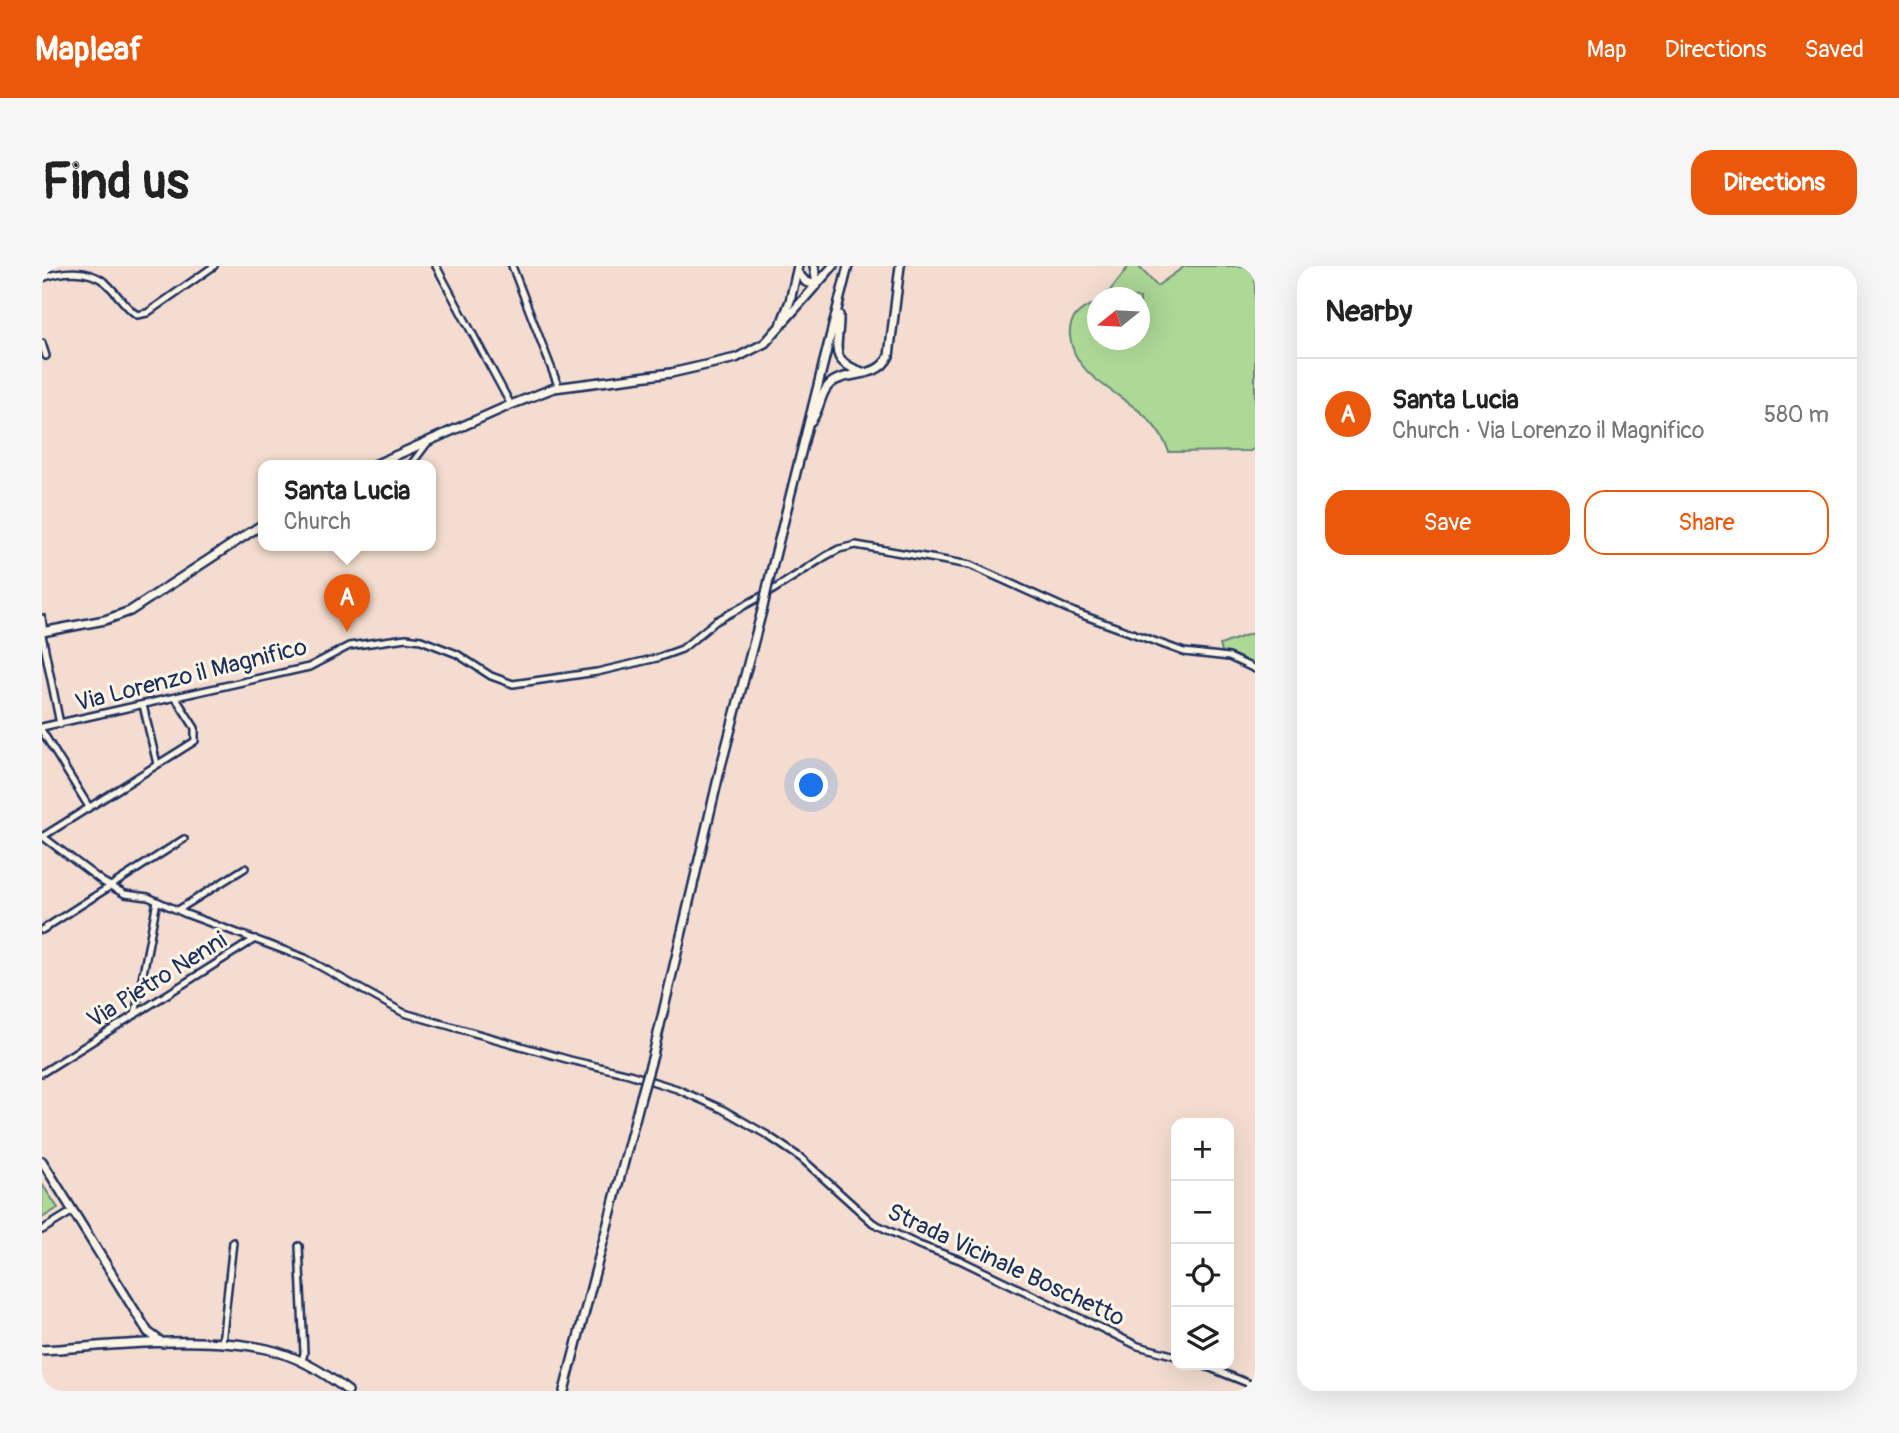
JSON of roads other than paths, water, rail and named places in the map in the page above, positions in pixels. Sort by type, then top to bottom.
[{"type":"main road","points":[[814,266],[817,285]]},
{"type":"main road","points":[[386,460],[511,405],[559,388],[671,373],[736,358],[765,343],[832,266]]},
{"type":"main road","points":[[808,424],[817,414],[822,394],[828,385],[838,379],[877,370],[885,363],[889,356],[900,266]]},
{"type":"main road","points":[[779,329],[790,301],[797,269]]},
{"type":"main road","points":[[797,269],[806,282],[817,285]]},
{"type":"main road","points":[[564,1391],[653,1055],[720,770],[847,269]]},
{"type":"main road","points":[[839,303],[836,352],[842,363],[866,373]]},
{"type":"main road","points":[[43,633],[105,620],[130,611],[258,527]]},
{"type":"main road","points":[[42,1161],[148,1332],[163,1343]]},
{"type":"main road","points":[[137,1344],[145,1339],[148,1332]]},
{"type":"main road","points":[[42,1350],[137,1344],[222,1343],[269,1350],[302,1361],[348,1391]]},
{"type":"street","points":[[42,278],[58,272],[97,277],[137,315],[148,313],[214,266]]},
{"type":"street","points":[[436,266],[511,405]]},
{"type":"street","points":[[512,266],[559,388]]},
{"type":"street","points":[[42,343],[46,356]]},
{"type":"street","points":[[414,460],[428,442]]},
{"type":"street","name":"Via Lorenzo il Magnifico","points":[[42,729],[309,667],[349,646],[406,638],[421,640],[457,654],[491,676],[513,684],[597,672],[682,649],[716,621],[773,590],[825,556],[856,545],[970,565],[1074,612],[1184,652],[1229,657],[1255,669]]},
{"type":"street","points":[[42,618],[60,724]]},
{"type":"street","points":[[42,837],[195,740],[195,728],[175,697]]},
{"type":"street","points":[[143,705],[157,764]]},
{"type":"street","points":[[42,729],[89,807]]},
{"type":"street","name":"Strada Vicinale Boschetto","points":[[42,837],[125,894],[148,897],[178,911],[305,958],[404,1013],[629,1074],[677,1089],[722,1109],[801,1158],[873,1223],[919,1245],[960,1260],[1138,1346],[1171,1355]]},
{"type":"street","points":[[42,930],[184,839]]},
{"type":"street","points":[[178,911],[245,868]]},
{"type":"street","points":[[135,1015],[157,901]]},
{"type":"street","name":"Via Pietro Nenni","points":[[42,1073],[255,939]]},
{"type":"street","points":[[42,1230],[73,1211]]},
{"type":"street","points":[[222,1343],[233,1242]]},
{"type":"street","points":[[299,1246],[304,1353],[302,1361]]},
{"type":"street","points":[[1216,1370],[1255,1385]]},
{"type":"place","name":"Santa Lucia","points":[[347,632]]}]
